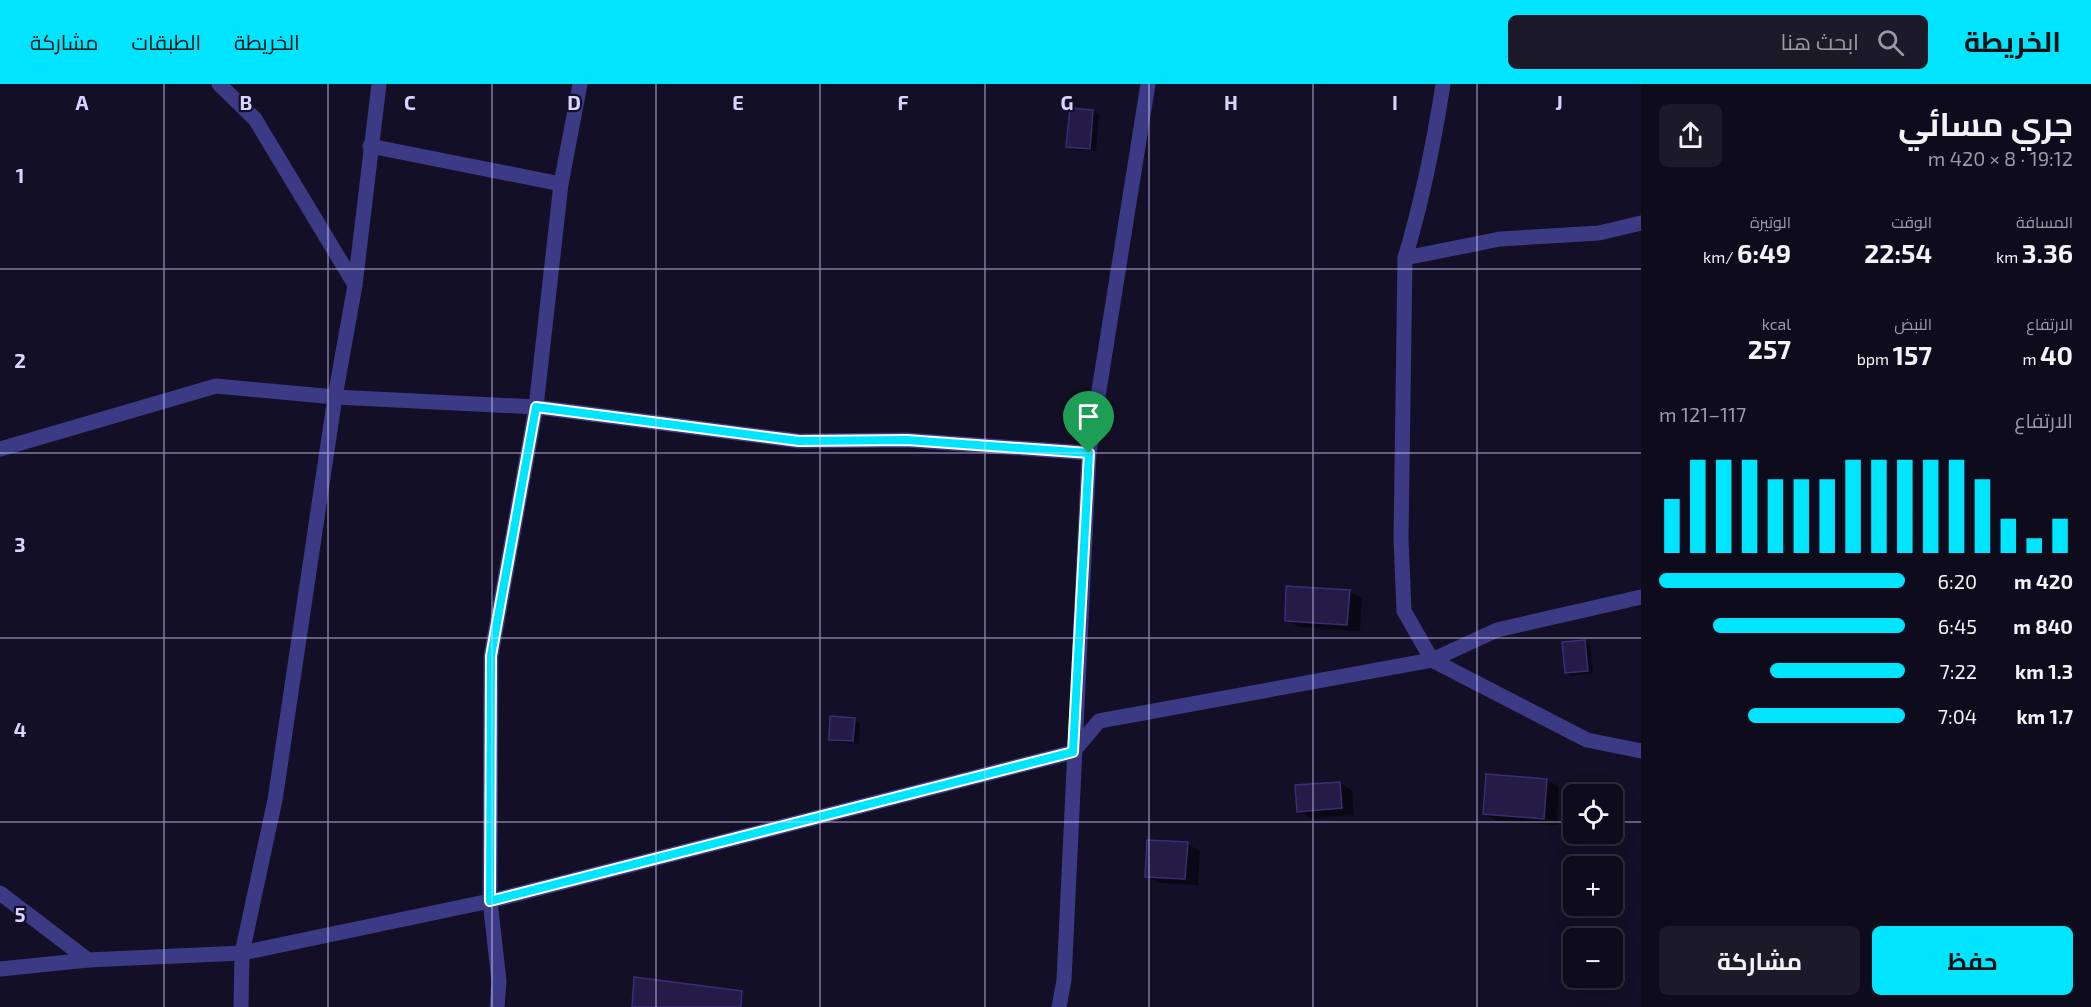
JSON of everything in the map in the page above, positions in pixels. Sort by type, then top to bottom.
[{"type":"street","points":[[219,84],[255,119],[355,285]]},
{"type":"street","points":[[241,1007],[242,953],[275,800],[335,398],[355,285],[379,84]]},
{"type":"street","points":[[497,1007],[499,981],[490,901],[491,656],[536,407],[561,184],[580,84]]},
{"type":"street","points":[[1059,1007],[1064,980],[1073,752],[1089,453],[1148,84]]},
{"type":"street","points":[[1443,84],[1432,152],[1405,258],[1401,539],[1404,611],[1432,660],[1587,740],[1641,751]]},
{"type":"street","points":[[370,146],[561,184]]},
{"type":"street","points":[[1405,258],[1500,239],[1599,234],[1641,223]]},
{"type":"street","points":[[0,449],[216,386],[335,398],[536,407],[799,441],[907,440],[1089,453]]},
{"type":"street","points":[[0,969],[88,960],[242,953],[490,901],[1073,752],[1099,721],[1432,660],[1497,630],[1641,597]]},
{"type":"street","points":[[0,893],[88,960]]},
{"type":"building","points":[[1070,108],[1093,110],[1090,149],[1066,147]]},
{"type":"building","points":[[1286,586],[1350,590],[1347,625],[1285,621]]},
{"type":"building","points":[[1585,640],[1588,671],[1565,673],[1562,642]]},
{"type":"building","points":[[830,716],[855,718],[853,741],[829,740]]},
{"type":"building","points":[[1486,774],[1547,779],[1544,819],[1483,814]]},
{"type":"building","points":[[1340,782],[1342,808],[1297,812],[1295,785]]},
{"type":"building","points":[[1147,840],[1188,842],[1185,879],[1145,877]]},
{"type":"building","points":[[634,977],[742,991],[741,1007],[632,1007]]},
{"type":"route","points":[[536,407],[799,441],[907,440],[1089,453],[1073,752],[490,901],[491,656],[536,407]]}]
